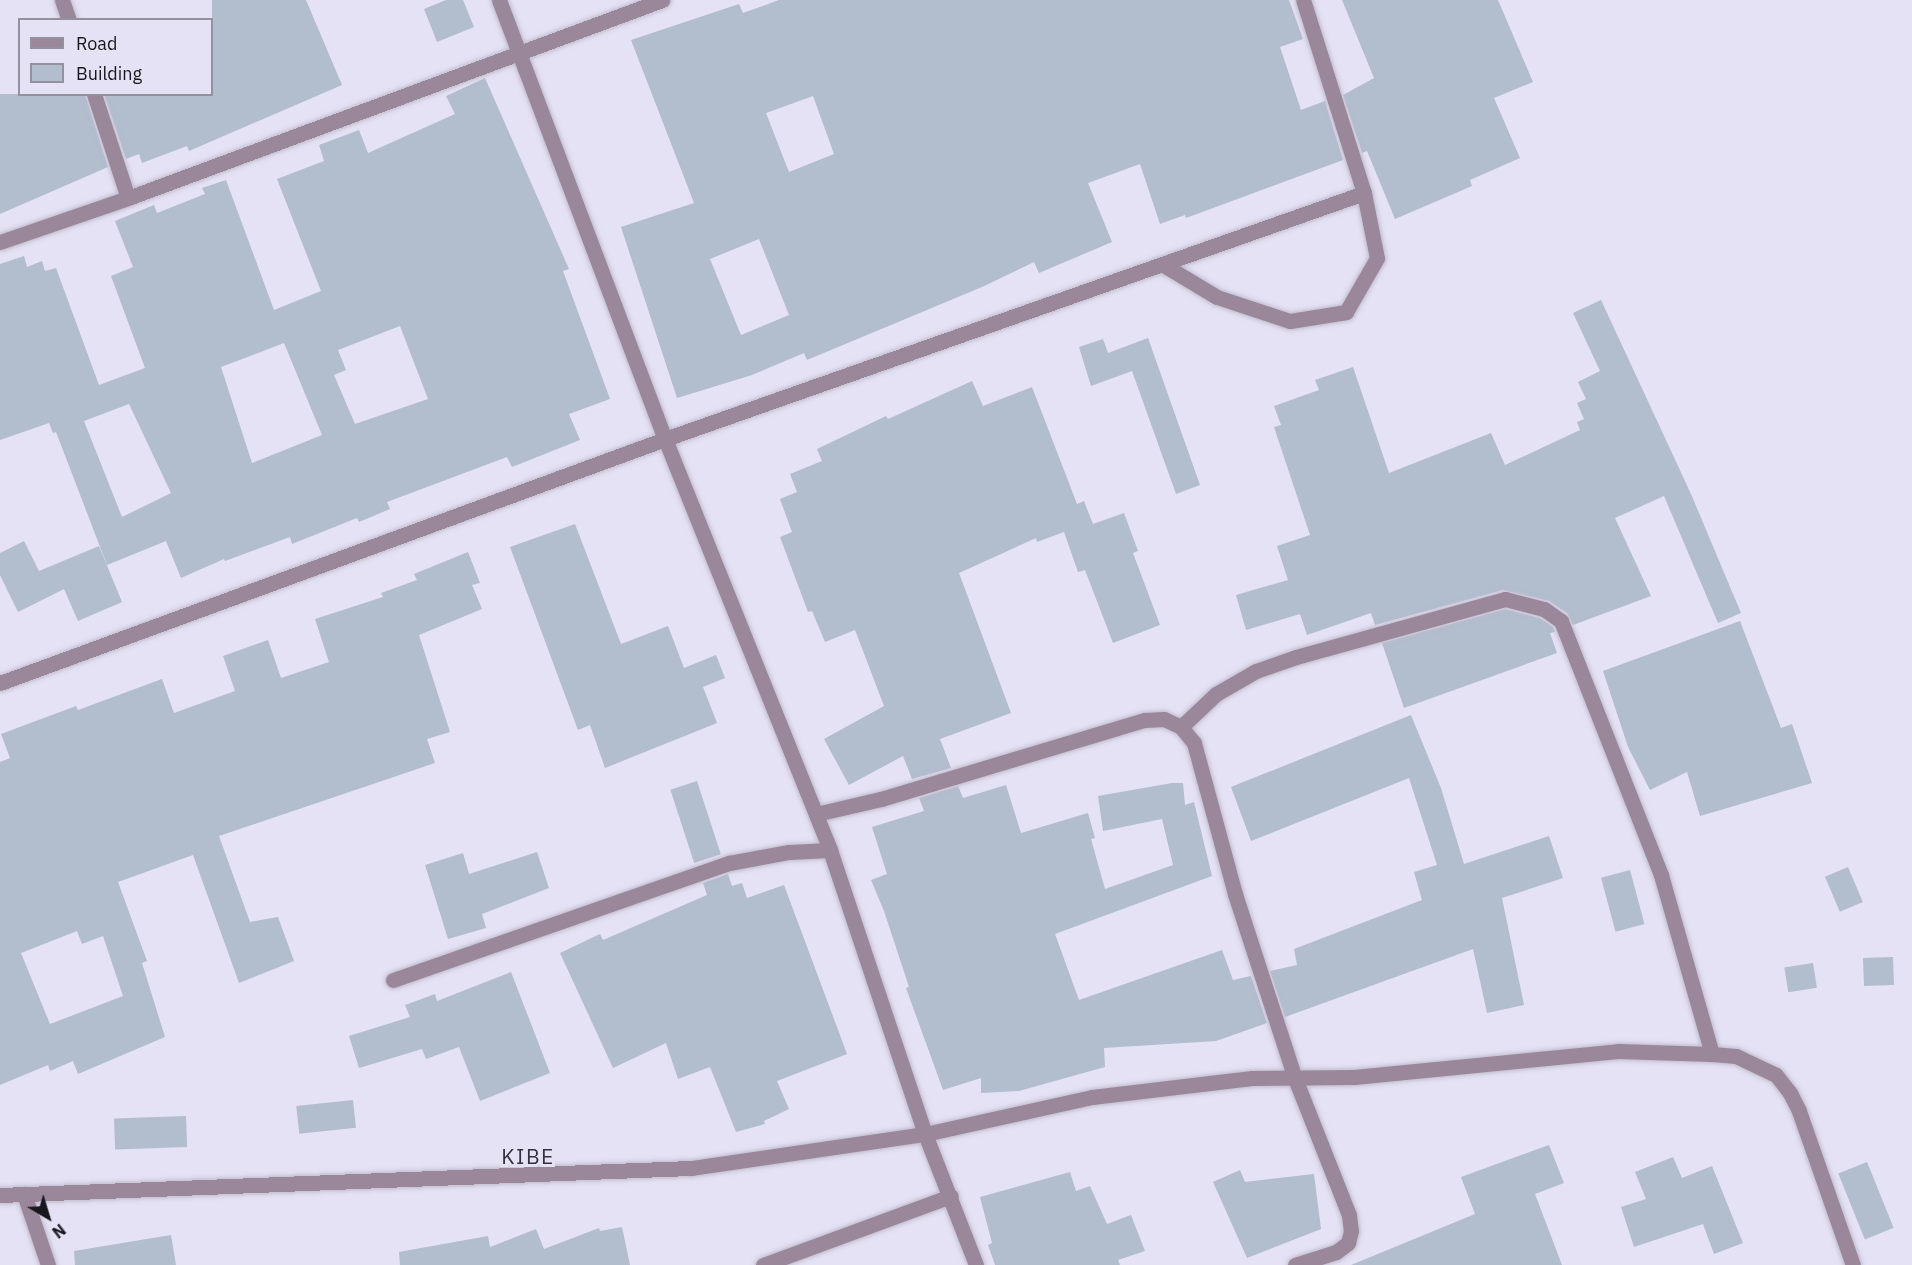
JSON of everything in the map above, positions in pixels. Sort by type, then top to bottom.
[{"type":"street","points":[[62,0],[68,18]]},
{"type":"street","points":[[499,0],[664,439],[830,850],[925,1134],[976,1265]]},
{"type":"street","points":[[0,242],[128,198],[662,0]]},
{"type":"street","points":[[1162,264],[1217,297],[1290,321],[1346,312],[1377,258],[1364,193],[1303,0]]},
{"type":"street","points":[[95,96],[128,198]]},
{"type":"street","points":[[0,683],[664,439],[1364,193]]},
{"type":"street","points":[[1181,727],[1216,694],[1256,671],[1296,657],[1505,599],[1544,609],[1561,621],[1660,875],[1712,1054]]},
{"type":"street","points":[[816,814],[881,799],[1145,720],[1164,719],[1181,727],[1194,743],[1234,894],[1294,1076],[1348,1215],[1351,1231],[1348,1243],[1336,1252],[1295,1265]]},
{"type":"street","points":[[393,980],[729,863],[789,852],[830,850]]},
{"type":"street","points":[[0,1195],[691,1168],[925,1134],[1092,1097],[1252,1078],[1354,1077],[1618,1051],[1712,1054],[1736,1056],[1776,1075],[1790,1093],[1852,1265]]},
{"type":"street","points":[[24,1194],[48,1265]]},
{"type":"street","points":[[763,1265],[951,1196]]},
{"type":"building","points":[[212,0],[306,0],[342,85],[189,151],[187,146],[142,163],[139,154],[126,159],[105,96],[213,96]]},
{"type":"building","points":[[446,0],[463,0],[474,27],[437,42],[424,9]]},
{"type":"building","points":[[779,0],[1289,0],[1303,39],[1280,47],[1301,110],[1325,101],[1343,160],[1186,218],[1185,215],[1160,224],[1140,164],[1088,183],[1112,242],[1039,273],[1034,262],[982,287],[807,360],[804,353],[752,375],[677,398],[621,227],[694,203],[631,40],[739,4],[743,13]],"holes":[[[813,96],[834,154],[789,172],[766,113]],[[759,239],[789,315],[741,335],[710,259]]]},
{"type":"building","points":[[1342,0],[1498,0],[1533,82],[1494,98],[1520,158],[1470,180],[1472,186],[1395,219],[1367,151],[1362,153],[1343,95],[1374,78]]},
{"type":"building","points":[[485,78],[569,269],[563,271],[610,399],[569,414],[580,440],[512,467],[507,457],[387,502],[390,509],[359,522],[357,518],[292,544],[290,537],[225,561],[224,559],[181,578],[166,541],[107,565],[56,432],[53,433],[49,423],[0,440],[0,264],[24,256],[27,267],[42,261],[45,271],[56,268],[99,385],[145,368],[111,276],[133,267],[115,221],[154,205],[157,213],[205,194],[202,188],[226,180],[274,310],[321,291],[277,179],[324,161],[319,145],[359,130],[368,153],[455,114],[446,96]],"holes":[[[400,326],[428,399],[355,424],[334,375],[346,370],[338,350]],[[284,343],[322,435],[252,463],[221,367]],[[129,404],[171,493],[122,517],[84,421]]]},
{"type":"building","points":[[0,94],[86,96],[108,167],[0,214]]},
{"type":"building","points":[[1601,300],[1691,494],[1741,613],[1718,623],[1664,496],[1615,518],[1651,596],[1573,625],[1567,613],[1549,601],[1503,590],[1375,625],[1371,613],[1307,635],[1300,614],[1246,630],[1236,595],[1288,580],[1277,546],[1310,535],[1274,427],[1281,425],[1274,406],[1319,390],[1315,380],[1353,367],[1389,473],[1491,433],[1505,465],[1580,430],[1577,422],[1584,419],[1577,403],[1586,399],[1578,382],[1600,371],[1573,313]]},
{"type":"building","points":[[1148,338],[1200,485],[1176,494],[1132,371],[1091,386],[1079,347],[1103,339],[1108,353]]},
{"type":"building","points":[[972,381],[983,406],[1032,387],[1077,504],[1084,501],[1093,524],[1124,513],[1138,551],[1133,553],[1160,625],[1113,643],[1085,570],[1078,572],[1064,532],[1037,542],[1036,538],[959,573],[1011,713],[940,739],[951,768],[912,779],[903,756],[849,785],[824,739],[884,706],[855,630],[825,642],[812,611],[808,612],[780,537],[792,532],[780,499],[797,492],[790,474],[822,461],[817,449],[886,416],[888,419]]},
{"type":"building","points":[[575,524],[621,644],[668,626],[684,668],[716,655],[725,678],[703,687],[717,723],[605,768],[590,725],[578,730],[510,547]]},
{"type":"building","points":[[24,541],[39,571],[99,546],[122,602],[78,621],[64,589],[18,612],[0,575],[0,553]]},
{"type":"building","points":[[468,552],[480,583],[472,585],[482,609],[419,635],[450,732],[427,739],[435,763],[219,836],[250,922],[278,917],[294,961],[239,983],[193,855],[118,882],[147,961],[142,963],[165,1037],[78,1074],[73,1061],[50,1071],[48,1065],[0,1085],[0,762],[10,758],[1,734],[76,706],[78,710],[162,679],[174,713],[235,691],[223,656],[268,640],[281,678],[329,662],[315,619],[383,597],[381,593],[417,580],[414,574]],"holes":[[[77,931],[82,944],[103,936],[123,996],[50,1024],[21,953]]]},
{"type":"building","points":[[1505,609],[1540,618],[1553,627],[1555,632],[1550,633],[1557,653],[1404,708],[1382,643]]},
{"type":"building","points":[[1740,621],[1781,728],[1792,724],[1812,783],[1700,816],[1687,772],[1650,790],[1628,747],[1603,671]]},
{"type":"building","points":[[1411,715],[1441,788],[1464,864],[1549,836],[1563,878],[1502,898],[1524,1005],[1487,1013],[1473,949],[1285,1017],[1270,971],[1297,965],[1294,949],[1422,900],[1414,872],[1437,865],[1409,778],[1251,841],[1231,787]]},
{"type":"building","points":[[697,781],[721,854],[694,863],[670,790]]},
{"type":"building","points":[[1183,783],[1185,805],[1194,802],[1212,876],[1055,934],[1079,1000],[1222,950],[1233,980],[1251,976],[1267,1023],[1216,1041],[1104,1048],[1105,1067],[1019,1091],[981,1093],[981,1078],[943,1090],[906,988],[909,987],[884,911],[871,880],[887,874],[872,827],[924,811],[919,798],[958,786],[963,798],[1006,785],[1021,833],[1088,813],[1095,838],[1091,839],[1105,889],[1173,865],[1162,819],[1103,831],[1098,796]]},
{"type":"building","points":[[537,852],[549,888],[482,914],[486,928],[448,939],[425,865],[463,853],[469,874]]},
{"type":"building","points":[[1848,867],[1863,902],[1840,912],[1825,877]]},
{"type":"building","points":[[1630,870],[1644,924],[1616,932],[1601,878]]},
{"type":"building","points":[[728,874],[732,886],[742,883],[747,898],[784,885],[847,1054],[777,1081],[789,1109],[764,1121],[765,1124],[736,1132],[710,1067],[678,1079],[666,1043],[613,1068],[560,953],[600,934],[603,940],[707,895],[703,883]]},
{"type":"building","points":[[1893,957],[1894,985],[1864,986],[1863,958]]},
{"type":"building","points":[[1813,963],[1817,988],[1788,992],[1784,968]]},
{"type":"building","points":[[511,972],[550,1073],[480,1101],[459,1047],[426,1059],[422,1049],[359,1068],[349,1036],[410,1017],[405,1005],[435,994],[437,1001]]},
{"type":"building","points":[[353,1100],[356,1128],[299,1134],[296,1106]]},
{"type":"building","points":[[186,1116],[187,1147],[115,1149],[114,1119]]},
{"type":"building","points":[[1549,1145],[1564,1183],[1535,1194],[1562,1265],[1351,1265],[1475,1214],[1461,1177]]},
{"type":"building","points":[[1673,1157],[1682,1178],[1712,1166],[1743,1243],[1714,1254],[1703,1224],[1634,1247],[1621,1207],[1646,1199],[1635,1172]]},
{"type":"building","points":[[1867,1162],[1894,1228],[1865,1239],[1838,1174]]},
{"type":"building","points":[[1240,1170],[1245,1182],[1314,1174],[1321,1229],[1247,1258],[1213,1182]]},
{"type":"building","points":[[1070,1172],[1076,1191],[1090,1186],[1107,1224],[1131,1215],[1145,1251],[1118,1260],[1120,1265],[995,1265],[988,1245],[992,1243],[980,1197]]},
{"type":"building","points":[[622,1227],[630,1265],[400,1265],[399,1252],[488,1236],[490,1247],[536,1229],[544,1249],[599,1228],[600,1231]]},
{"type":"building","points":[[171,1235],[176,1265],[75,1265],[74,1251]]},
{"type":"district","name":"KIBE","points":[[528,1156]]}]
